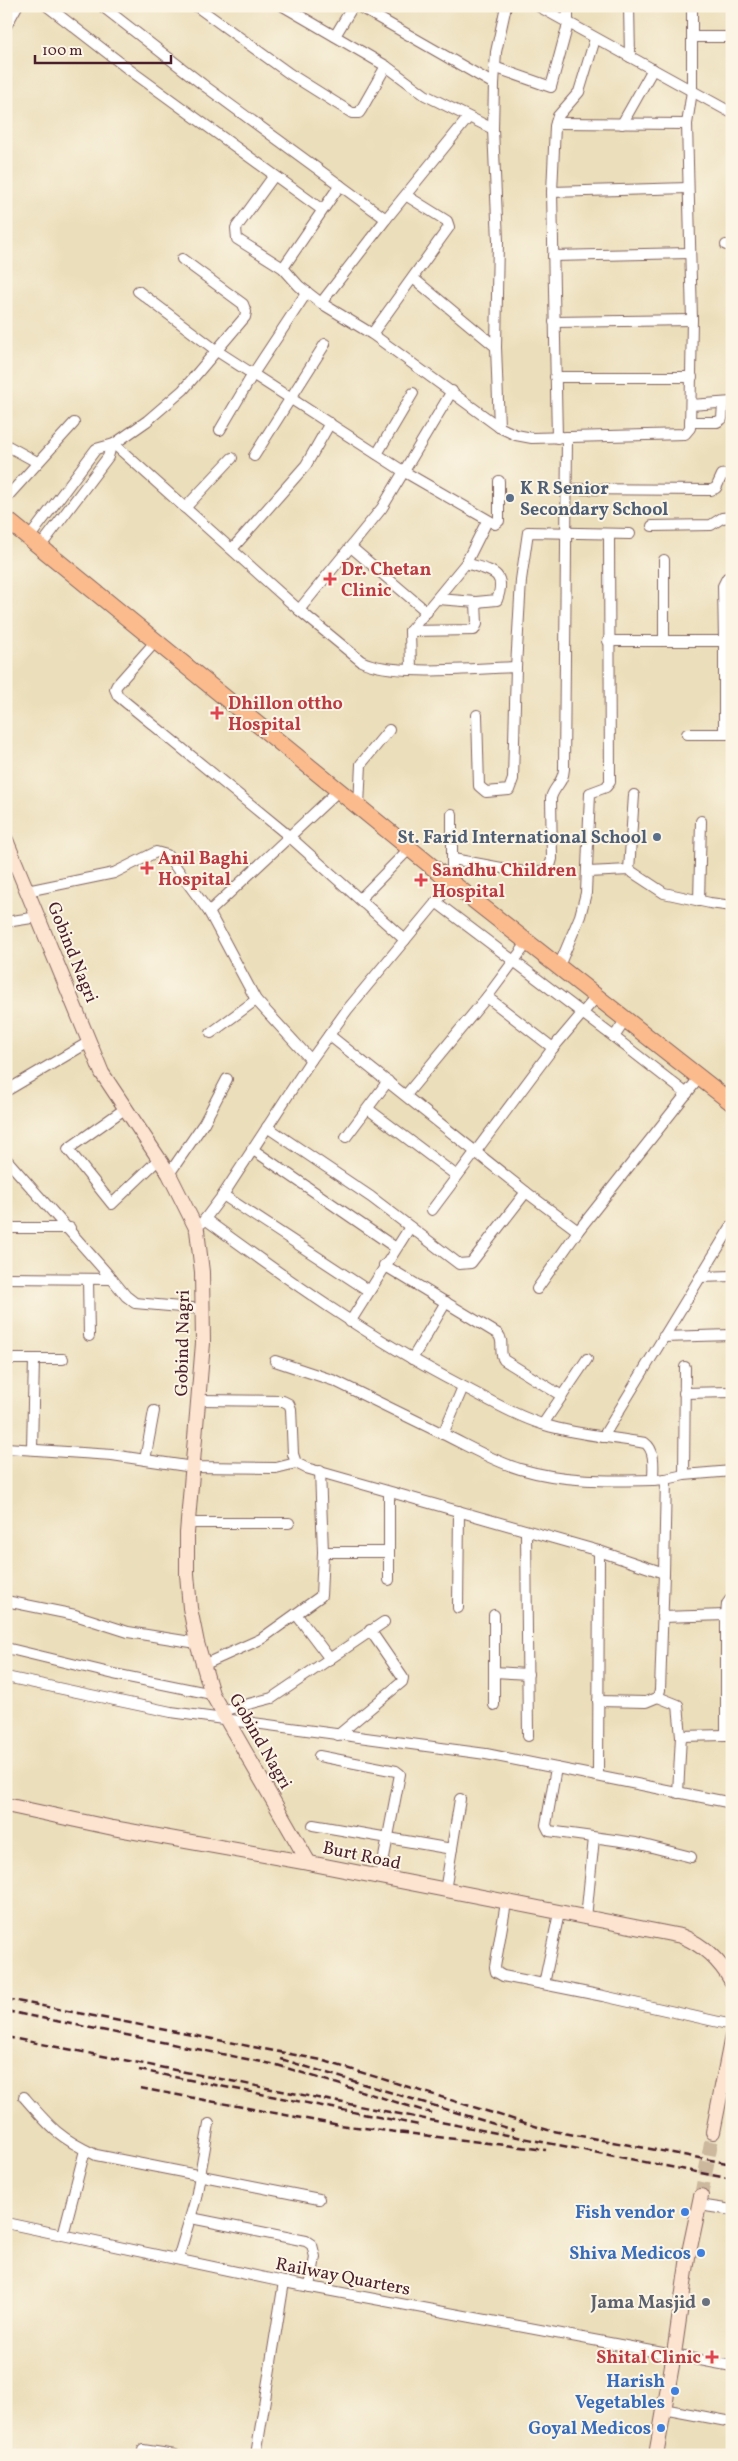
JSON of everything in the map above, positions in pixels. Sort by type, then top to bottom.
[{"type":"main road","points":[[6,519],[452,883],[732,1103]]},
{"type":"street","points":[[6,26],[17,6]]},
{"type":"street","points":[[47,6],[321,210]]},
{"type":"street","points":[[102,6],[206,87],[386,219]]},
{"type":"street","points":[[196,6],[290,74],[352,113],[360,110],[386,66]]},
{"type":"street","points":[[283,6],[386,66],[425,96],[493,129]]},
{"type":"street","points":[[335,36],[353,6]]},
{"type":"street","points":[[358,6],[494,84]]},
{"type":"street","points":[[499,427],[496,347],[498,241],[493,129],[494,67],[506,6]]},
{"type":"street","points":[[538,6],[732,113]]},
{"type":"street","points":[[494,67],[543,86],[551,87],[568,24],[568,6]]},
{"type":"street","points":[[629,6],[630,57]]},
{"type":"street","points":[[273,176],[238,224],[235,234],[237,239],[284,268],[307,292],[372,334],[499,427],[524,438],[679,435],[688,432],[692,377],[688,188],[688,124],[692,91],[692,6]]},
{"type":"street","points":[[692,37],[732,37]]},
{"type":"street","points":[[453,859],[524,872],[543,871],[550,866],[552,859],[551,798],[552,792],[561,783],[564,769],[565,489],[562,437],[555,376],[552,192],[556,123],[558,116],[579,92],[595,39]]},
{"type":"street","points":[[622,124],[653,69]]},
{"type":"street","points":[[322,303],[386,219],[407,196],[468,118]]},
{"type":"street","points":[[556,123],[688,124]]},
{"type":"street","points":[[284,268],[321,210],[340,185]]},
{"type":"street","points":[[552,192],[688,188]]},
{"type":"street","points":[[372,334],[448,231],[449,224],[407,196]]},
{"type":"street","points":[[553,256],[690,253]]},
{"type":"street","points":[[35,542],[108,457],[112,445],[147,421],[183,390],[245,317],[246,307],[182,259]]},
{"type":"street","points":[[413,278],[496,347]]},
{"type":"street","points":[[138,291],[217,351],[403,471],[487,522],[495,524],[499,521],[499,481]]},
{"type":"street","points":[[220,430],[253,374],[307,292]]},
{"type":"street","points":[[554,322],[692,320]]},
{"type":"street","points":[[254,456],[325,344]]},
{"type":"street","points":[[555,376],[692,377]]},
{"type":"street","points":[[299,610],[382,508],[452,391]]},
{"type":"street","points":[[377,454],[413,393]]},
{"type":"street","points":[[690,422],[717,422],[722,418],[728,403],[691,405]]},
{"type":"street","points":[[6,498],[74,423]]},
{"type":"street","points":[[232,549],[306,465],[330,423]]},
{"type":"street","points":[[6,445],[37,462]]},
{"type":"street","points":[[112,445],[299,610],[372,667],[411,669],[516,667]]},
{"type":"street","points":[[185,508],[232,458]]},
{"type":"street","points":[[565,489],[711,490],[716,488],[722,475],[732,473]]},
{"type":"street","points":[[652,526],[711,525],[722,518],[732,517]]},
{"type":"street","points":[[411,669],[410,631],[466,563],[487,522]]},
{"type":"street","points":[[477,715],[479,786],[486,792],[509,790],[513,779],[516,667],[521,580],[527,533],[530,531],[565,534],[630,534]]},
{"type":"street","points":[[559,966],[580,916],[586,893],[590,793],[606,788],[610,782],[609,534]]},
{"type":"street","points":[[351,547],[427,612]]},
{"type":"street","points":[[664,560],[664,641]]},
{"type":"street","points":[[438,599],[476,602],[497,600],[501,589],[501,580],[497,574],[466,563]]},
{"type":"street","points":[[687,734],[728,734],[723,586],[727,578],[732,577]]},
{"type":"street","points":[[410,631],[474,630],[477,624],[476,602]]},
{"type":"street","points":[[608,641],[724,641]]},
{"type":"street","points":[[156,642],[117,685],[116,693],[290,837],[405,940]]},
{"type":"street","points":[[359,806],[360,764],[389,730]]},
{"type":"street","points":[[209,912],[339,790]]},
{"type":"street","points":[[630,870],[634,796]]},
{"type":"street","points":[[452,814],[452,883],[329,1035],[223,1195],[201,1224],[350,1322],[412,1359],[510,1411],[544,1424],[603,1437],[645,1443],[650,1447],[653,1480]]},
{"type":"street","points":[[699,901],[701,821]]},
{"type":"street","name":"Gobind Nagri","points":[[6,840],[102,1073],[201,1224],[203,1309],[200,1400],[188,1523],[187,1574],[197,1643],[212,1694],[309,1863]]},
{"type":"street","points":[[360,899],[410,848]]},
{"type":"street","points":[[27,891],[114,873],[156,852],[162,852],[167,855],[183,874],[209,912],[256,1000],[311,1060]]},
{"type":"street","points":[[588,872],[630,870],[659,890],[699,901],[732,906]]},
{"type":"street","points":[[436,902],[614,1036],[686,1094]]},
{"type":"street","points":[[6,922],[38,917]]},
{"type":"street","points":[[406,1095],[487,997],[528,942]]},
{"type":"street","points":[[432,1210],[553,1048],[597,996]]},
{"type":"street","points":[[487,997],[553,1048]]},
{"type":"street","points":[[211,1033],[256,1000]]},
{"type":"street","points":[[614,1036],[626,1019]]},
{"type":"street","points":[[329,1035],[476,1150],[526,1192],[578,1231]]},
{"type":"street","points":[[6,1090],[90,1042]]},
{"type":"street","points":[[537,1289],[578,1231],[699,1078]]},
{"type":"street","points":[[169,1174],[204,1123],[227,1079]]},
{"type":"street","points":[[346,1137],[388,1081]]},
{"type":"street","points":[[126,1108],[68,1150],[112,1204],[159,1159]]},
{"type":"street","points":[[368,1109],[456,1176]]},
{"type":"street","points":[[267,1126],[459,1264],[471,1263],[526,1192]]},
{"type":"street","points":[[252,1149],[396,1248]]},
{"type":"street","points":[[6,1159],[70,1228],[126,1296],[135,1302],[203,1309]]},
{"type":"street","points":[[223,1195],[369,1291]]},
{"type":"street","points":[[603,1437],[732,1225]]},
{"type":"street","points":[[350,1322],[384,1265],[410,1227]]},
{"type":"street","points":[[6,1228],[70,1228]]},
{"type":"street","points":[[384,1265],[498,1334],[501,1338],[502,1357],[504,1360],[562,1396]]},
{"type":"street","points":[[700,1277],[732,1276]]},
{"type":"street","points":[[6,1278],[112,1279]]},
{"type":"street","points":[[88,1279],[89,1336]]},
{"type":"street","points":[[412,1359],[446,1302]]},
{"type":"street","points":[[663,1337],[732,1335]]},
{"type":"street","points":[[544,1424],[587,1358]]},
{"type":"street","points":[[6,1359],[63,1359]]},
{"type":"street","points":[[32,1448],[34,1359]]},
{"type":"street","points":[[275,1361],[335,1381],[519,1469],[553,1477],[588,1481],[666,1480],[684,1475],[732,1472]]},
{"type":"street","points":[[684,1475],[685,1366]]},
{"type":"street","points":[[443,1434],[463,1387]]},
{"type":"street","points":[[684,1393],[732,1392]]},
{"type":"street","points":[[200,1400],[283,1401],[289,1404],[293,1454],[296,1463]]},
{"type":"street","points":[[145,1460],[154,1411]]},
{"type":"street","points":[[6,1448],[32,1448],[193,1467],[276,1468],[296,1463],[389,1493],[599,1551],[664,1573]]},
{"type":"street","points":[[203,1664],[261,1639],[321,1596],[323,1552],[320,1471]]},
{"type":"street","points":[[658,1697],[660,1690],[666,1480]]},
{"type":"street","points":[[389,1493],[389,1580]]},
{"type":"street","points":[[458,1608],[459,1511]]},
{"type":"street","points":[[188,1523],[289,1523]]},
{"type":"street","points":[[526,1531],[528,1736]]},
{"type":"street","points":[[598,1775],[599,1551]]},
{"type":"street","points":[[323,1552],[388,1552]]},
{"type":"street","points":[[681,1736],[729,1734],[726,1615],[727,1604],[732,1597]]},
{"type":"street","points":[[6,1601],[75,1616],[128,1632],[197,1643]]},
{"type":"street","points":[[296,1614],[330,1659]]},
{"type":"street","points":[[494,1614],[494,1704]]},
{"type":"street","points":[[662,1617],[726,1615]]},
{"type":"street","points":[[223,1715],[272,1698],[384,1622]]},
{"type":"street","points":[[338,1735],[402,1682],[404,1678],[370,1630]]},
{"type":"street","points":[[6,1648],[139,1680],[212,1694]]},
{"type":"street","points":[[494,1672],[528,1674]]},
{"type":"street","points":[[6,1677],[124,1702],[223,1715],[338,1735],[486,1754],[732,1803]]},
{"type":"street","points":[[598,1701],[646,1702],[658,1697],[678,1704],[681,1736],[678,1793]]},
{"type":"street","points":[[319,1756],[396,1771],[400,1774],[380,1878]]},
{"type":"street","points":[[556,1768],[546,1829],[549,1831],[636,1843],[691,1858]]},
{"type":"street","points":[[444,1891],[460,1799]]},
{"type":"street","name":"Burt Road","points":[[6,1805],[113,1828],[309,1863],[681,1936],[696,1942],[708,1951],[726,1971],[732,1982]]},
{"type":"street","points":[[313,1824],[452,1849]]},
{"type":"street","points":[[586,1918],[594,1838]]},
{"type":"street","points":[[506,1903],[495,1967],[496,1972],[503,1976],[732,2026]]},
{"type":"street","points":[[544,1984],[560,1913]]},
{"type":"street","points":[[713,2132],[732,2036]]},
{"type":"street","points":[[24,2097],[50,2128],[69,2143],[85,2150],[124,2162],[319,2199]]},
{"type":"street","points":[[178,2259],[191,2218],[201,2176],[209,2124]]},
{"type":"street","points":[[63,2234],[85,2150]]},
{"type":"street","points":[[656,2455],[674,2354],[688,2257],[700,2201],[732,2210]]},
{"type":"street","points":[[191,2218],[306,2241],[312,2244],[315,2257],[310,2287]]},
{"type":"street","name":"Railway Quarters","points":[[6,2222],[284,2282],[732,2366]]},
{"type":"street","points":[[256,2455],[284,2282]]},
{"type":"street","points":[[663,2410],[732,2422]]},
{"type":"street","points":[[144,2450],[175,2455]]},
{"type":"tunnel","points":[[701,2196],[713,2132]]},
{"type":"railway","points":[[6,1999],[321,2060],[548,2130],[732,2164]]},
{"type":"railway","points":[[6,2011],[277,2065],[431,2113]]},
{"type":"railway","points":[[6,2037],[732,2179]]},
{"type":"railway","points":[[281,2059],[514,2130]]},
{"type":"railway","points":[[139,2070],[419,2125]]},
{"type":"railway","points":[[140,2088],[339,2125],[546,2150]]},
{"type":"place","name":"K R Senior Secondary School","points":[[510,498]]},
{"type":"place","name":"Dr. Chetan Clinic","points":[[330,579]]},
{"type":"place","name":"Dhillon ottho Hospital","points":[[217,713]]},
{"type":"place","name":"St. Farid International School","points":[[657,837]]},
{"type":"place","name":"Anil Baghi Hospital","points":[[147,868]]},
{"type":"place","name":"Sandhu Children Hospital","points":[[421,880]]},
{"type":"place","name":"Fish vendor","points":[[685,2212]]},
{"type":"place","name":"Shiva Medicos","points":[[701,2253]]},
{"type":"place","name":"Jama Masjid","points":[[706,2302]]},
{"type":"place","name":"Shital Clinic","points":[[712,2357]]},
{"type":"place","name":"Harish Vegetables","points":[[675,2391]]},
{"type":"place","name":"Goyal Medicos","points":[[661,2428]]}]
